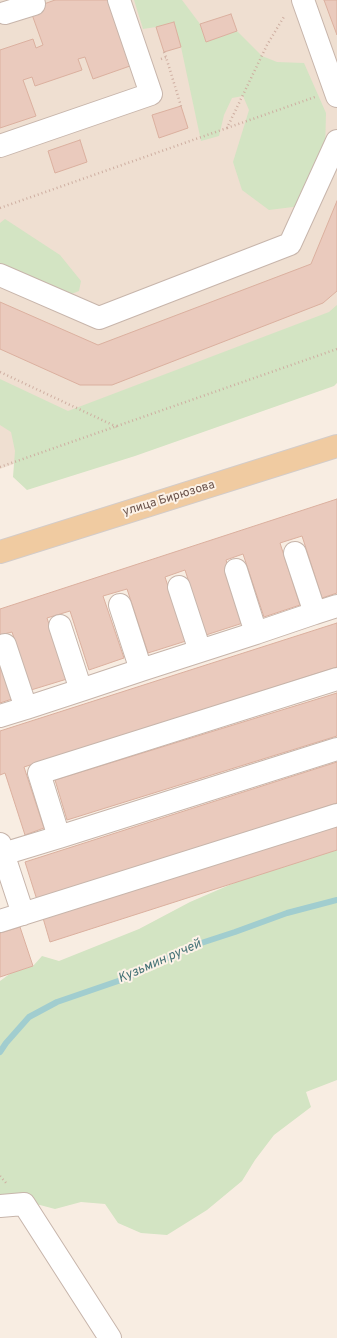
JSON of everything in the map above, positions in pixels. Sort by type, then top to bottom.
[{"type":"main road","name":"улица Бирюзова","points":[[0,552],[335,444]]},
{"type":"lane","points":[[5,13],[34,4],[33,0]]},
{"type":"lane","points":[[0,146],[151,94],[119,0]]},
{"type":"lane","points":[[294,6],[336,93]]},
{"type":"lane","points":[[0,274],[99,318],[290,244],[337,140]]},
{"type":"lane","points":[[295,553],[315,613]]},
{"type":"lane","points":[[236,570],[256,633]]},
{"type":"lane","points":[[179,587],[200,651]]},
{"type":"lane","points":[[120,605],[141,670]]},
{"type":"lane","points":[[0,716],[337,606]]},
{"type":"lane","points":[[60,626],[81,690]]},
{"type":"lane","points":[[5,644],[26,708]]},
{"type":"lane","points":[[59,837],[39,773],[337,679]]},
{"type":"lane","points":[[23,914],[2,849],[59,837],[337,749]]},
{"type":"lane","points":[[0,921],[337,815]]},
{"type":"lane","points":[[0,1206],[24,1204],[110,1338]]},
{"type":"path","points":[[227,128],[267,45],[294,6]]},
{"type":"path","points":[[164,52],[166,57]]},
{"type":"path","points":[[0,208],[227,128],[336,93]]},
{"type":"path","points":[[0,467],[118,427],[337,349]]},
{"type":"path","points":[[0,372],[118,427]]},
{"type":"shaded area","points":[[0,0],[337,0],[337,345],[0,469]]},
{"type":"green space","points":[[134,0],[182,0],[200,24],[206,42],[237,31],[262,56],[277,62],[304,63],[326,113],[325,152],[301,206],[269,210],[242,190],[233,162],[249,110],[243,96],[232,98],[224,115],[219,136],[201,141],[181,47],[174,22],[143,29]]},
{"type":"green space","points":[[5,219],[60,255],[81,281],[79,291],[69,295],[0,265],[0,223]]},
{"type":"green space","points":[[337,305],[337,383],[334,386],[135,456],[27,490],[13,477],[15,451],[11,432],[0,425],[0,379],[68,411],[329,312]]},
{"type":"green space","points":[[337,850],[337,1080],[306,1092],[311,1107],[274,1135],[255,1160],[242,1181],[207,1210],[167,1235],[141,1233],[118,1223],[105,1204],[81,1202],[55,1209],[40,1205],[3,1200],[0,1196],[0,981],[11,973],[33,966],[42,956],[59,961],[139,929],[190,902],[241,880]]},
{"type":"building","points":[[55,0],[108,0],[130,66],[93,79],[85,57],[78,59],[82,70],[35,86],[32,77],[23,80],[36,116],[0,128],[0,50],[33,39],[36,48],[43,45],[30,9]]},
{"type":"building","points":[[324,0],[337,0],[337,35],[331,19]]},
{"type":"building","points":[[231,14],[237,31],[206,42],[200,24]]},
{"type":"building","points":[[174,22],[181,47],[164,52],[156,27]]},
{"type":"building","points":[[181,106],[188,128],[159,138],[152,115]]},
{"type":"building","points":[[80,140],[87,162],[55,173],[48,151]]},
{"type":"building","points":[[337,201],[337,291],[323,303],[112,385],[80,385],[0,349],[0,302],[98,345],[311,264]]},
{"type":"building","points":[[337,499],[337,593],[322,598],[302,536],[280,543],[300,605],[264,617],[243,554],[226,560],[246,622],[206,635],[185,570],[165,577],[186,641],[148,653],[127,589],[103,596],[124,658],[89,670],[70,611],[47,618],[67,679],[31,690],[12,632],[0,635],[0,609]]},
{"type":"building","points":[[337,623],[337,667],[24,767],[44,828],[25,835],[5,773],[0,775],[0,731]]},
{"type":"building","points":[[0,653],[15,698],[0,703]]},
{"type":"building","points":[[337,693],[337,736],[67,820],[55,780]]},
{"type":"building","points":[[337,762],[337,803],[37,900],[25,862]]},
{"type":"building","points":[[337,824],[337,850],[50,942],[43,918]]},
{"type":"building","points":[[20,927],[33,966],[0,977],[0,933]]},
{"type":"waterway","name":"Кузьмин ручей","points":[[0,1052],[29,1017],[57,1002],[121,980],[189,947],[287,913],[337,900]]}]
